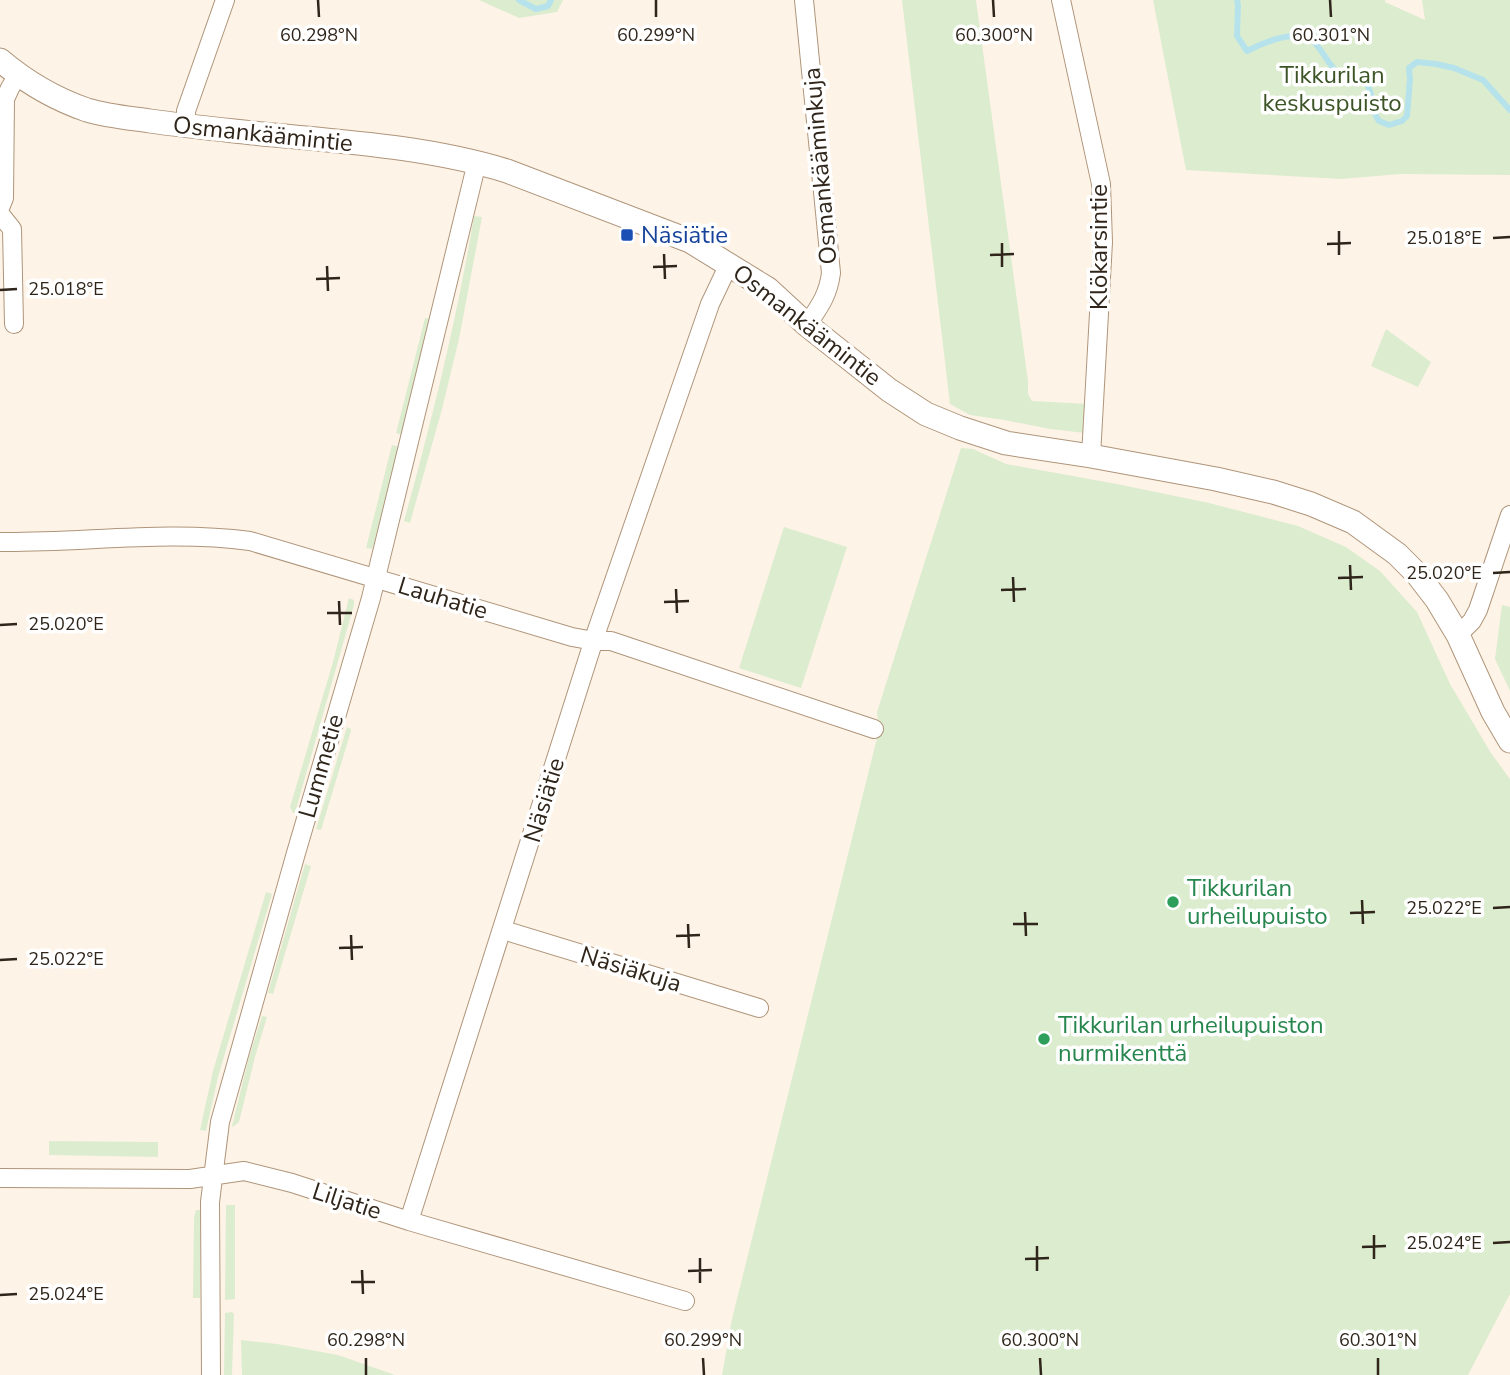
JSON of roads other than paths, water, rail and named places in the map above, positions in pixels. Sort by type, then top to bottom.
[{"type":"street","points":[[186,125],[186,111],[225,0]]},
{"type":"street","name":"Osmankääminkuja","points":[[804,0],[831,274],[824,299],[807,325]]},
{"type":"street","name":"Klökarsintie","points":[[1061,0],[1101,184],[1103,242],[1091,456]]},
{"type":"street","name":"Osmankäämintie","points":[[0,60],[18,75],[52,95],[88,110],[124,118],[407,149],[477,162],[507,171],[690,241],[768,289],[807,325],[889,390],[926,414],[1006,443],[1216,479],[1311,504],[1353,523],[1397,554],[1417,574],[1458,635],[1493,712],[1510,741]]},
{"type":"street","points":[[14,324],[12,229],[0,211],[5,198],[5,99],[18,75]]},
{"type":"street","name":"Lummetie","points":[[211,1375],[210,1202],[220,1122],[376,578],[477,162]]},
{"type":"street","name":"Näsiätie","points":[[409,1221],[594,641],[710,304],[729,264]]},
{"type":"street","points":[[1458,635],[1472,621],[1478,610],[1510,515]]},
{"type":"street","name":"Lauhatie","points":[[0,542],[159,536],[250,541],[572,637],[594,641],[611,640],[874,729]]},
{"type":"street","name":"Näsiäkuja","points":[[503,930],[759,1008]]},
{"type":"street","name":"Liljatie","points":[[0,1178],[190,1179],[244,1171],[685,1301]]},
{"type":"waterway","points":[[519,0],[536,9],[548,6],[551,0]]},
{"type":"waterway","points":[[1237,0],[1237,36],[1247,51],[1281,38],[1308,38],[1338,73],[1367,85],[1379,121],[1389,125],[1402,121],[1407,116],[1409,68],[1417,62],[1454,68],[1483,80],[1510,110]]},
{"type":"place","name":"Näsiätie","points":[[627,235]]},
{"type":"place","name":"Tikkurilan urheilupuisto","points":[[1173,902]]},
{"type":"place","name":"Tikkurilan urheilupuiston nurmikenttä","points":[[1044,1039]]},
{"type":"park label","name":"Tikkurilan keskuspuisto","points":[[1332,89]]}]
